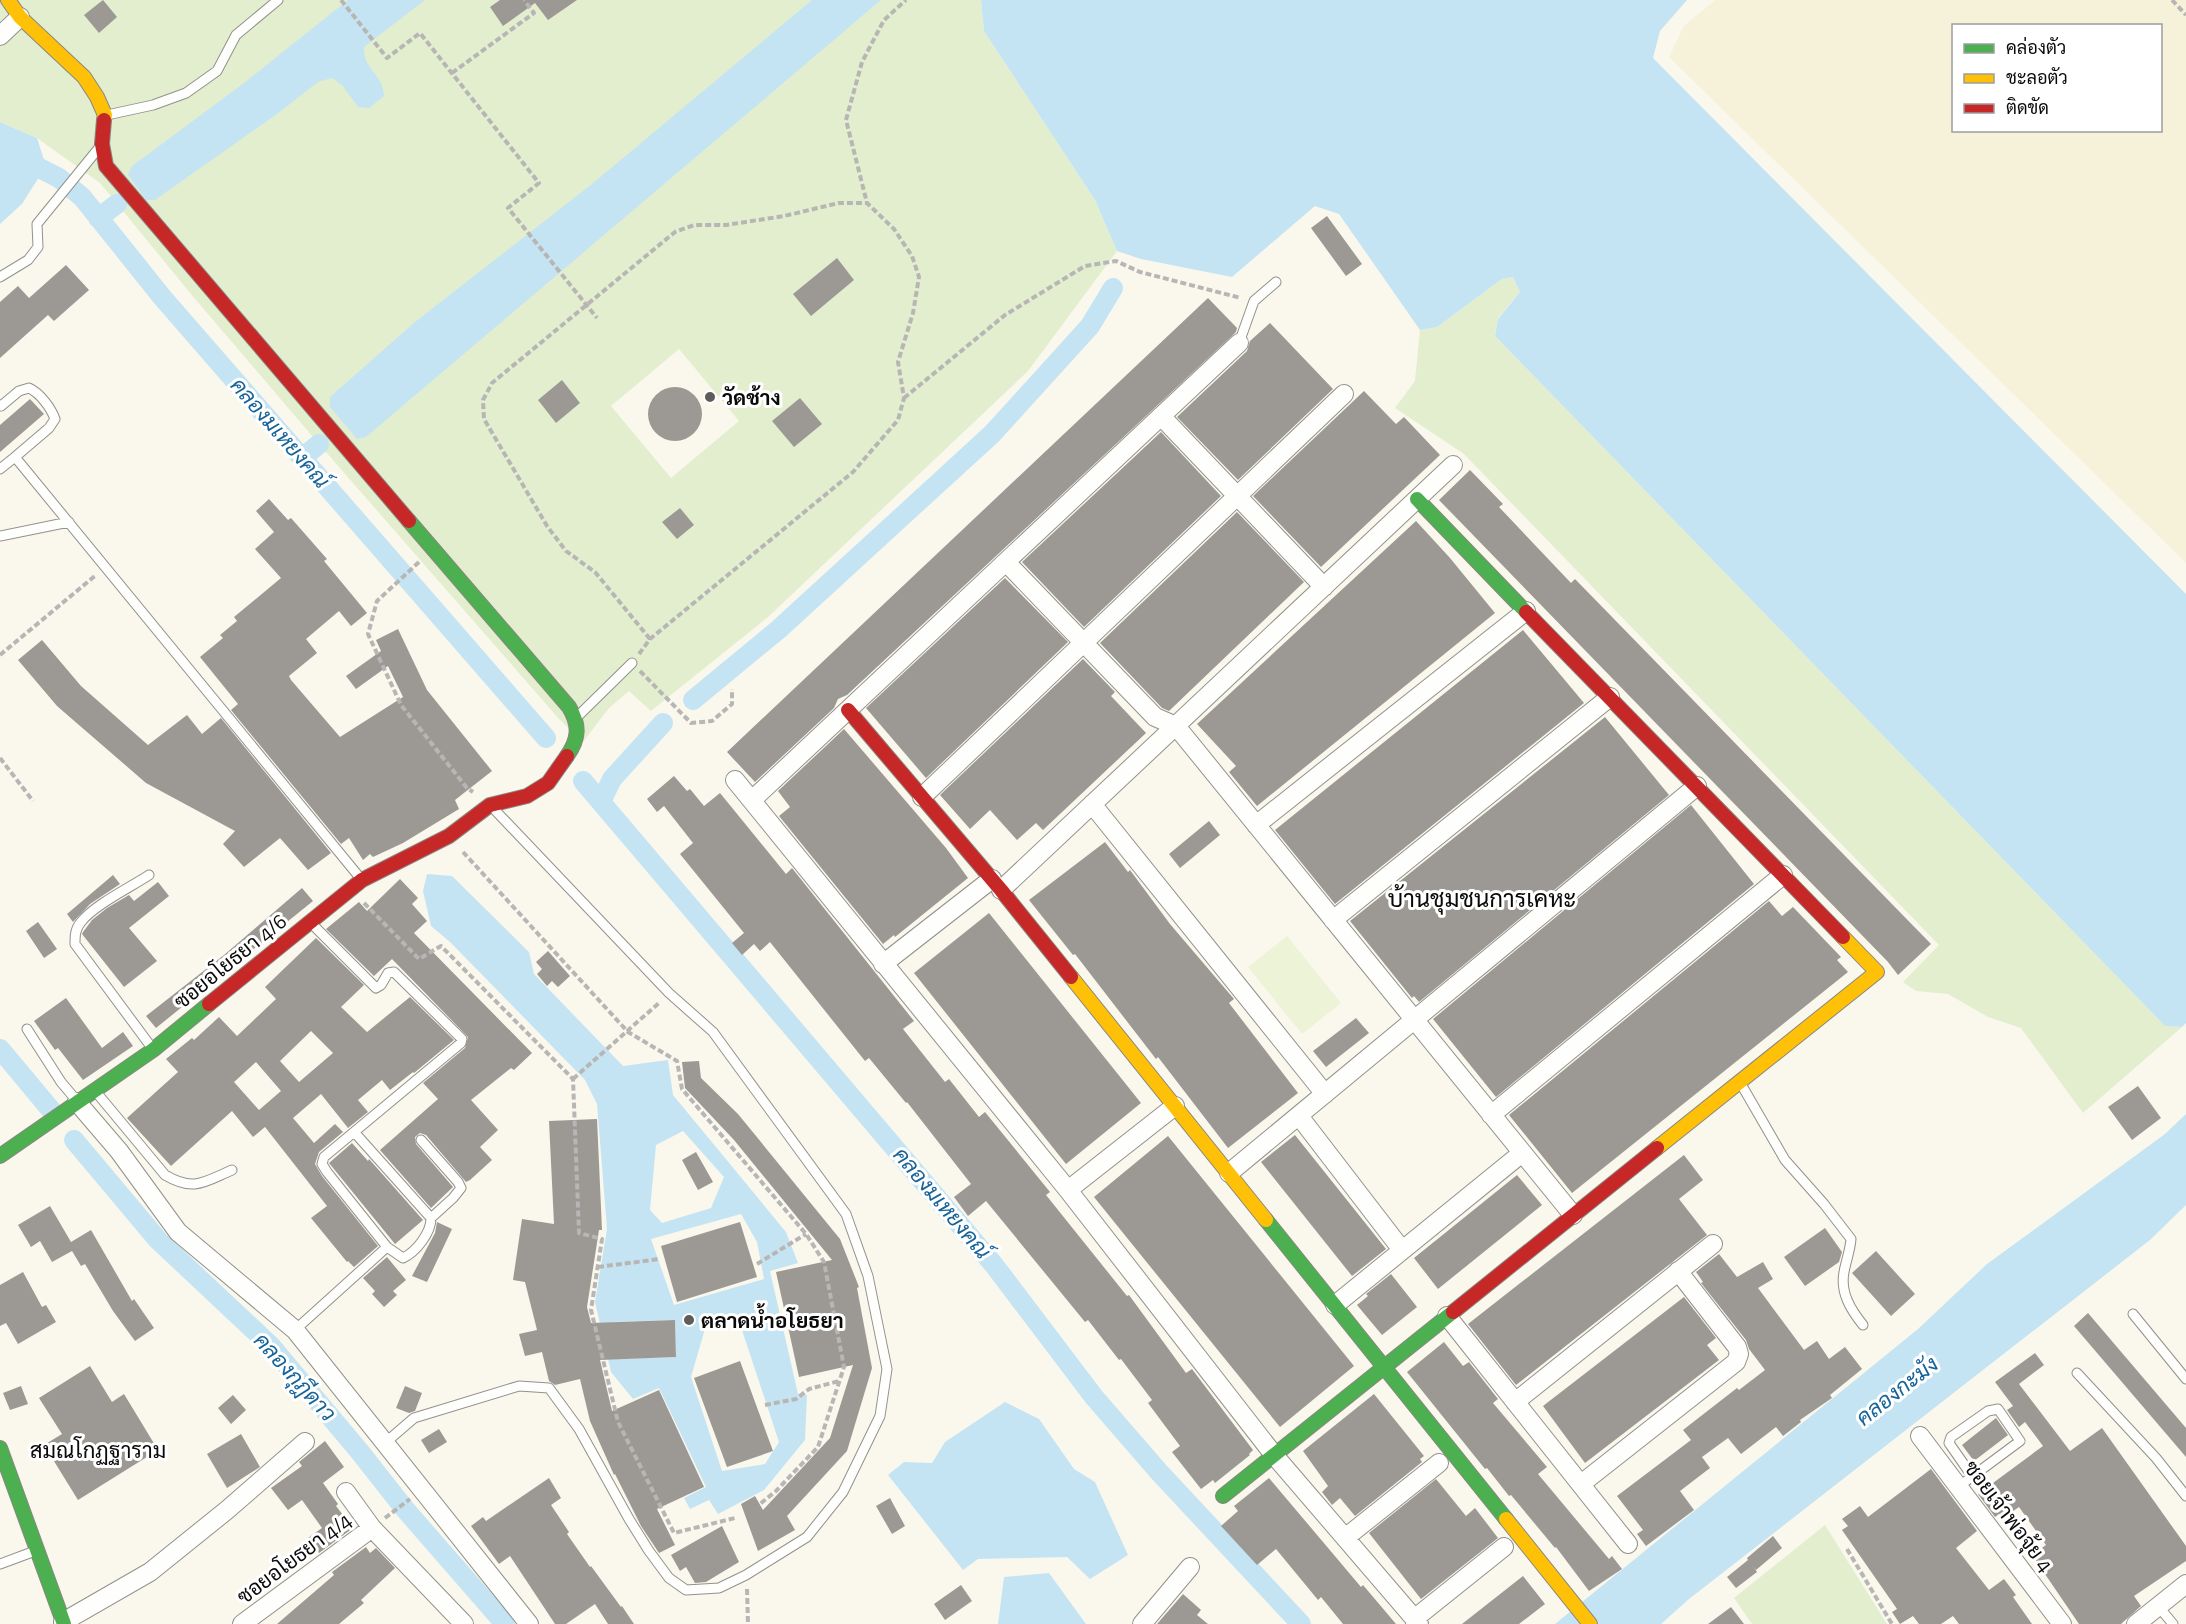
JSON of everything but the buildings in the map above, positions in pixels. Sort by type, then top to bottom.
[{"type":"street","points":[[8,0],[20,17],[84,77],[97,97],[105,115],[102,144],[106,166],[144,214],[427,539],[576,718],[578,731],[574,746],[548,783],[527,795],[490,805]]},
{"type":"street","points":[[0,36],[20,17]]},
{"type":"street","points":[[752,800],[1239,343]]},
{"type":"street","points":[[922,796],[1344,394]]},
{"type":"street","points":[[1161,417],[1324,587]]},
{"type":"street","points":[[884,963],[996,884],[1092,804],[1453,465]]},
{"type":"street","points":[[1223,1496],[1877,972],[1417,499]]},
{"type":"street","points":[[1006,562],[1155,717],[1176,726],[1573,1215]]},
{"type":"street","points":[[1256,825],[1526,611]]},
{"type":"street","points":[[1333,920],[1610,697]]},
{"type":"street","points":[[848,710],[996,884],[1590,1624]]},
{"type":"street","points":[[735,780],[1068,1190],[1274,1455],[1416,1621],[1504,1547]]},
{"type":"street","points":[[1229,1173],[1697,786]]},
{"type":"street","points":[[1092,804],[1325,1094]]},
{"type":"street","name":"ซอยอโยธยา 4/6","points":[[2,1150],[95,1091],[153,1050],[357,885],[449,836],[490,805]]},
{"type":"street","points":[[1491,1115],[1783,876]]},
{"type":"street","points":[[77,1102],[119,1151],[178,1232],[295,1330],[530,1624]]},
{"type":"street","points":[[1068,1190],[1175,1106]]},
{"type":"street","points":[[1299,1116],[1402,1250]]},
{"type":"street","points":[[1335,1305],[1522,1153]]},
{"type":"street","points":[[1515,1402],[1713,1244]]},
{"type":"street","points":[[1581,1484],[1736,1362],[1739,1354],[1737,1347],[1678,1271]]},
{"type":"street","points":[[1447,1316],[1628,1544]]},
{"type":"street","name":"ซอยเจ้าพ่อจุ้ย 4","points":[[1920,1436],[1965,1481],[2062,1624]]},
{"type":"street","points":[[0,1448],[63,1623],[150,1572],[305,1442]]},
{"type":"street","points":[[1345,1538],[1439,1463]]},
{"type":"street","points":[[346,1492],[464,1624]]},
{"type":"street","name":"ซอยอโยธยา 4/4","points":[[242,1624],[377,1524]]},
{"type":"street","points":[[1145,1623],[1190,1567]]},
{"type":"street","points":[[2136,1624],[2186,1584]]},
{"type":"lane","points":[[105,115],[153,105],[186,93],[217,71],[236,35],[278,0]]},
{"type":"lane","points":[[0,277],[28,260],[38,247],[37,224],[102,144]]},
{"type":"lane","points":[[1239,343],[1254,301],[1276,282]]},
{"type":"lane","points":[[0,406],[19,391],[29,388],[36,391],[55,419],[49,428],[0,469]]},
{"type":"lane","points":[[15,457],[357,885]]},
{"type":"lane","points":[[0,536],[69,522]]},
{"type":"lane","points":[[576,718],[632,663]]},
{"type":"lane","points":[[385,1443],[414,1418],[422,1415],[519,1386],[549,1389],[579,1429],[629,1520],[649,1551],[669,1578],[687,1590],[719,1588],[746,1575],[807,1536],[843,1492],[880,1416],[887,1369],[868,1276],[846,1214],[713,1032],[669,993],[490,805]]},
{"type":"lane","points":[[149,875],[81,921],[75,933],[75,944],[153,1050]]},
{"type":"lane","points":[[310,922],[376,988],[381,985],[388,973],[394,972],[462,1039],[461,1043],[355,1133],[332,1149],[324,1157],[322,1164],[387,1247],[403,1258],[412,1254],[431,1226],[431,1218],[355,1133]]},
{"type":"lane","points":[[27,1029],[61,1082],[77,1102]]},
{"type":"lane","points":[[1740,1082],[1785,1160],[1851,1239],[1844,1275],[1844,1290],[1850,1308],[1863,1325]]},
{"type":"lane","points":[[95,1091],[165,1175],[180,1184],[196,1185],[232,1170]]},
{"type":"lane","points":[[421,1140],[461,1188],[431,1218]]},
{"type":"lane","points":[[295,1330],[387,1247]]},
{"type":"lane","points":[[2133,1314],[2186,1379]]},
{"type":"lane","points":[[2077,1373],[2156,1458],[2186,1496]]},
{"type":"lane","points":[[1998,1409],[2020,1441],[1965,1481],[1950,1443],[1951,1437],[1988,1411],[1998,1409]]},
{"type":"lane","points":[[0,1564],[37,1550]]},
{"type":"lane","points":[[2158,1606],[2173,1624]]},
{"type":"path","points":[[341,0],[387,58],[420,33],[539,183],[508,208],[597,318]]},
{"type":"path","points":[[452,73],[534,13],[524,0]]},
{"type":"path","points":[[732,689],[732,704],[712,721],[690,723],[632,663],[650,639],[853,472],[898,420],[904,398],[898,362],[913,313],[919,277],[912,256],[894,229],[867,203],[846,120],[862,62],[884,20],[906,0]]},
{"type":"path","points":[[2172,0],[2186,15]]},
{"type":"path","points":[[650,639],[595,572],[566,551],[547,526],[484,419],[483,400],[492,383],[675,232],[694,225],[726,225],[784,216],[839,203],[867,203]]},
{"type":"path","points":[[904,398],[1005,315],[1085,266],[1116,261],[1140,272],[1254,301]]},
{"type":"path","points":[[418,563],[377,601],[368,634],[401,705],[466,788],[490,805]]},
{"type":"path","points":[[0,656],[105,567]]},
{"type":"path","points":[[0,758],[33,801]]},
{"type":"path","points":[[449,836],[628,1032],[677,1061],[682,1089],[807,1234],[824,1262],[844,1367],[818,1447],[776,1491],[760,1504]]},
{"type":"path","points":[[357,885],[419,960],[441,946],[575,1077],[579,1233],[602,1239],[591,1310],[618,1422],[674,1533],[735,1518]]},
{"type":"path","points":[[575,1077],[669,993]]},
{"type":"path","points":[[757,1264],[807,1234]]},
{"type":"path","points":[[599,1267],[660,1259]]},
{"type":"path","points":[[765,1405],[796,1399],[809,1389],[840,1381]]},
{"type":"path","points":[[377,1524],[413,1497]]},
{"type":"path","points":[[1847,1549],[1892,1624]]},
{"type":"path","points":[[746,1575],[748,1624]]},
{"type":"shaded area","points":[[1715,0],[2186,0],[2186,563],[1669,57],[1684,26]]},
{"type":"green space","points":[[0,0],[981,0],[984,31],[1095,200],[1117,251],[1028,371],[768,617],[651,711],[629,691],[609,708],[583,742],[559,719],[319,444],[100,183],[37,138],[0,122]],"holes":[[[679,349],[739,421],[671,478],[611,406]]]},
{"type":"green space","points":[[1513,277],[1520,292],[1498,318],[1495,336],[2165,1026],[2182,1027],[2083,1113],[2021,1028],[1988,1017],[1948,994],[1916,991],[1903,982],[1939,945],[1464,454],[1395,408],[1415,381],[1420,330],[1437,327],[1502,279]]},
{"type":"green space","points":[[1287,936],[1341,1003],[1302,1034],[1248,967]]},
{"type":"green space","points":[[1825,1525],[1887,1624],[1752,1624],[1734,1598]]},
{"type":"water","points":[[348,0],[425,0],[364,47],[367,61],[383,88],[384,96],[369,108],[358,107],[342,85],[332,78],[318,82],[277,114],[155,200],[146,200],[128,175],[132,166],[244,83]]},
{"type":"water","points":[[812,0],[881,0],[366,437],[357,439],[330,407],[330,397],[415,322],[592,184]]},
{"type":"water","points":[[981,0],[1687,0],[1660,31],[1653,58],[2186,594],[2186,1023],[2182,1027],[2165,1026],[1495,336],[1498,319],[1520,292],[1513,277],[1502,279],[1437,327],[1420,330],[1339,214],[1315,206],[1232,277],[1141,259],[1117,251],[1095,200],[984,31]]},
{"type":"water","points":[[0,122],[37,138],[46,166],[22,204],[0,224]]},
{"type":"water","points":[[427,874],[452,876],[529,952],[534,974],[623,1066],[668,1060],[673,1095],[786,1232],[798,1263],[770,1271],[798,1394],[807,1395],[805,1440],[764,1490],[718,1514],[709,1500],[690,1509],[684,1498],[706,1487],[659,1388],[633,1399],[611,1372],[595,1302],[607,1229],[597,1104],[585,1080],[450,942],[431,926],[423,891]],"holes":[[[683,1131],[724,1177],[711,1208],[662,1223],[650,1210],[656,1145]],[[741,1214],[757,1242],[764,1279],[674,1305],[651,1239]],[[709,1315],[738,1318],[779,1442],[765,1464],[722,1471],[691,1377]],[[675,1320],[676,1357],[614,1359],[613,1322]]]},
{"type":"water","name":"คลองกะมัง","points":[[2186,1114],[2186,1205],[2150,1240],[1689,1599],[1661,1624],[1555,1624],[1918,1329],[1987,1264],[2165,1134]]},
{"type":"water","points":[[1005,1402],[1039,1419],[1074,1469],[1095,1482],[1128,1555],[1090,1579],[1067,1557],[978,1559],[963,1570],[888,1475],[904,1462],[932,1463],[945,1442]]},
{"type":"water","points":[[1049,1573],[1086,1624],[998,1624],[1004,1577]]},
{"type":"waterway","name":"คลองมเหยงคณ์","points":[[0,148],[59,178],[82,197],[162,297],[546,738]]},
{"type":"waterway","points":[[98,218],[117,204]]},
{"type":"waterway","points":[[693,700],[779,629],[992,434],[1090,326],[1113,288]]},
{"type":"waterway","points":[[302,458],[319,444]]},
{"type":"waterway","points":[[601,802],[612,779],[663,723]]},
{"type":"waterway","name":"คลองมเหยงคณ์","points":[[583,781],[994,1265],[1094,1397],[1159,1472],[1301,1624]]},
{"type":"waterway","name":"คลองกุฎีดาว","points":[[0,1049],[51,1110]]},
{"type":"waterway","name":"คลองกุฎีดาว","points":[[74,1140],[158,1240],[271,1346],[404,1508],[505,1624]]},
{"type":"traffic: fast","points":[[1417,499],[1526,612]]},
{"type":"traffic: fast","points":[[409,521],[569,707],[577,732],[574,744],[567,756]]},
{"type":"traffic: fast","points":[[0,1156],[153,1050],[209,1004]]},
{"type":"traffic: fast","points":[[1266,1220],[1506,1519]]},
{"type":"traffic: fast","points":[[1223,1496],[1453,1312]]},
{"type":"traffic: fast","points":[[0,1448],[64,1624]]},
{"type":"traffic: slow","points":[[8,0],[20,17],[84,77],[97,97],[105,115],[104,120]]},
{"type":"traffic: slow","points":[[1657,1148],[1877,972],[1843,937]]},
{"type":"traffic: slow","points":[[1071,977],[1266,1220]]},
{"type":"traffic: slow","points":[[1506,1519],[1590,1624]]},
{"type":"traffic: jam","points":[[104,120],[102,144],[106,166],[409,521]]},
{"type":"traffic: jam","points":[[1526,612],[1843,937]]},
{"type":"traffic: jam","points":[[848,710],[1001,890],[1071,977]]},
{"type":"traffic: jam","points":[[209,1004],[362,880],[449,836],[490,805],[527,796],[548,783],[567,756]]},
{"type":"traffic: jam","points":[[1453,1312],[1657,1148]]},
{"type":"place","name":"วัดช้าง","points":[[710,397]]},
{"type":"place","name":"ตลาดน้ำอโยธยา","points":[[689,1320]]},
{"type":"district","name":"บ้านชุมชนการเคหะ","points":[[1482,898]]},
{"type":"district","name":"สมณโกฏฐาราม","points":[[98,1450]]}]
